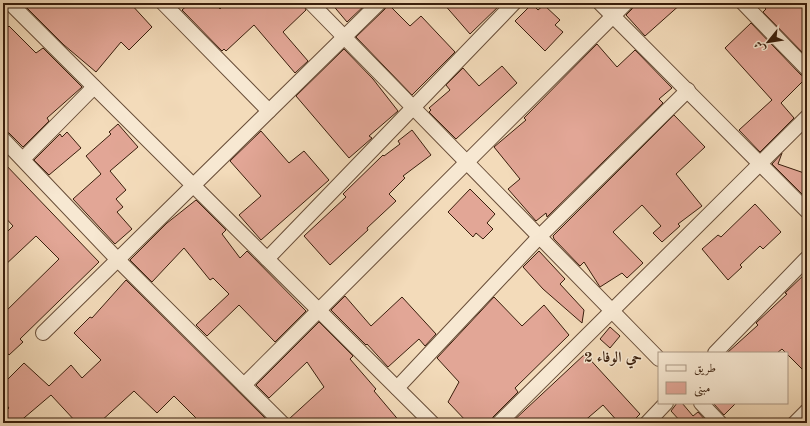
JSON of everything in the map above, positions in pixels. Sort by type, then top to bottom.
[{"type":"street","points":[[10,3],[432,423]]},
{"type":"street","points":[[311,3],[345,36],[658,358]]},
{"type":"street","points":[[43,333],[379,3]]},
{"type":"street","points":[[267,259],[514,3]]},
{"type":"street","points":[[600,3],[807,211]]},
{"type":"street","points":[[244,385],[626,3]]},
{"type":"street","points":[[743,3],[807,69]]},
{"type":"street","points":[[168,5],[269,111]]},
{"type":"street","points":[[23,159],[94,87]]},
{"type":"street","points":[[397,388],[540,236],[688,90]]},
{"type":"street","points":[[498,423],[807,117]]},
{"type":"street","points":[[3,139],[118,260],[282,423]]},
{"type":"street","points":[[716,352],[807,258]]},
{"type":"street","points":[[647,423],[665,404]]},
{"type":"street","points":[[702,404],[720,423]]},
{"type":"street","points":[[795,423],[807,411]]},
{"type":"building","points":[[22,3],[130,3],[152,27],[129,50],[121,42],[96,72],[64,45]]},
{"type":"building","points":[[190,3],[215,3],[220,9],[226,3],[303,3],[306,10],[283,32],[308,61],[295,73],[254,25],[226,51],[224,49],[222,51],[182,10]]},
{"type":"building","points":[[331,3],[367,3],[347,22]]},
{"type":"building","points":[[387,3],[410,26],[421,16],[455,52],[412,95],[356,37],[385,9]]},
{"type":"building","points":[[443,3],[502,3],[470,34]]},
{"type":"building","points":[[634,3],[682,3],[645,36],[626,15],[632,9]]},
{"type":"building","points":[[760,3],[807,3],[807,57],[763,12],[766,9]]},
{"type":"building","points":[[532,4],[538,10],[544,5],[560,20],[555,25],[563,32],[545,51],[515,21]]},
{"type":"building","points":[[751,23],[801,75],[807,77],[781,103],[794,118],[760,152],[739,130],[772,100],[725,48]]},
{"type":"building","points":[[9,26],[36,53],[43,48],[82,87],[47,118],[49,121],[23,147],[9,133],[3,131],[3,32]]},
{"type":"building","points":[[597,44],[617,67],[635,50],[672,88],[659,99],[663,103],[547,217],[546,213],[536,221],[508,189],[520,179],[494,147],[526,120],[524,118]]},
{"type":"building","points":[[344,49],[373,79],[398,111],[369,136],[372,138],[349,158],[296,96]]},
{"type":"building","points":[[502,66],[517,83],[456,139],[429,112],[431,110],[429,108],[450,90],[446,85],[463,68],[479,86]]},
{"type":"building","points":[[674,115],[705,147],[676,174],[702,206],[678,224],[680,226],[662,242],[653,233],[661,226],[642,205],[613,232],[643,263],[627,278],[622,273],[600,287],[584,262],[580,266],[554,239],[553,236]]},
{"type":"building","points":[[118,124],[138,147],[110,171],[126,190],[116,199],[123,207],[117,212],[132,229],[115,244],[73,199],[101,174],[86,156],[111,134],[109,132]]},
{"type":"building","points":[[412,130],[431,155],[403,176],[405,178],[389,194],[396,201],[367,228],[368,230],[330,265],[304,236],[346,197],[343,194],[383,155],[384,156],[400,144],[398,141]]},
{"type":"building","points":[[261,131],[289,163],[304,151],[329,180],[261,240],[239,215],[261,196],[230,161]]},
{"type":"building","points":[[67,132],[81,148],[49,175],[34,160],[60,134],[62,137]]},
{"type":"building","points":[[3,151],[8,157],[3,162]]},
{"type":"building","points":[[782,153],[778,164],[807,174],[807,191],[803,195],[772,164]]},
{"type":"building","points":[[3,162],[99,262],[20,339],[23,342],[9,355],[3,348],[3,314],[59,259],[36,236],[3,267],[3,236],[13,226],[3,215]]},
{"type":"building","points":[[470,189],[495,214],[487,223],[493,229],[483,239],[476,233],[473,237],[448,212]]},
{"type":"building","points":[[196,200],[226,230],[222,234],[240,258],[247,251],[306,311],[275,342],[239,305],[207,336],[196,325],[229,294],[213,278],[210,280],[184,248],[152,282],[130,260],[167,223]]},
{"type":"building","points":[[755,204],[781,232],[763,249],[760,246],[740,265],[742,267],[728,280],[702,249],[718,235],[721,237]]},
{"type":"building","points":[[539,251],[565,279],[560,284],[584,310],[582,323],[543,289],[523,267]]},
{"type":"building","points":[[807,272],[807,374],[788,355],[788,352],[785,352],[782,349],[778,352],[728,352],[758,325],[756,323],[787,294],[785,293]]},
{"type":"building","points":[[126,280],[270,423],[201,423],[174,396],[157,413],[134,391],[99,423],[77,423],[51,395],[18,423],[12,423],[3,413],[9,408],[3,401],[3,384],[24,363],[49,386],[71,365],[82,378],[101,360],[74,333],[90,317],[92,318]]},
{"type":"building","points":[[345,296],[371,326],[402,297],[436,334],[425,346],[419,339],[388,367],[367,344],[366,345],[331,310]]},
{"type":"building","points":[[494,297],[522,326],[544,305],[569,335],[515,388],[518,392],[493,417],[491,423],[468,423],[448,402],[459,382],[437,358]]},
{"type":"building","points":[[319,322],[353,356],[350,359],[376,389],[374,391],[401,423],[290,423],[289,419],[324,387],[307,362],[269,398],[256,385]]},
{"type":"building","points":[[610,327],[620,336],[610,348],[600,339]]},
{"type":"building","points":[[585,354],[640,414],[631,423],[619,423],[603,405],[582,423],[511,423]]},
{"type":"building","points":[[676,404],[683,404],[693,416],[698,412],[708,423],[682,423],[671,411]]},
{"type":"building","points":[[714,404],[735,404],[724,415]]},
{"type":"district","name":"حي الوفاء 2","points":[[613,358]]}]
